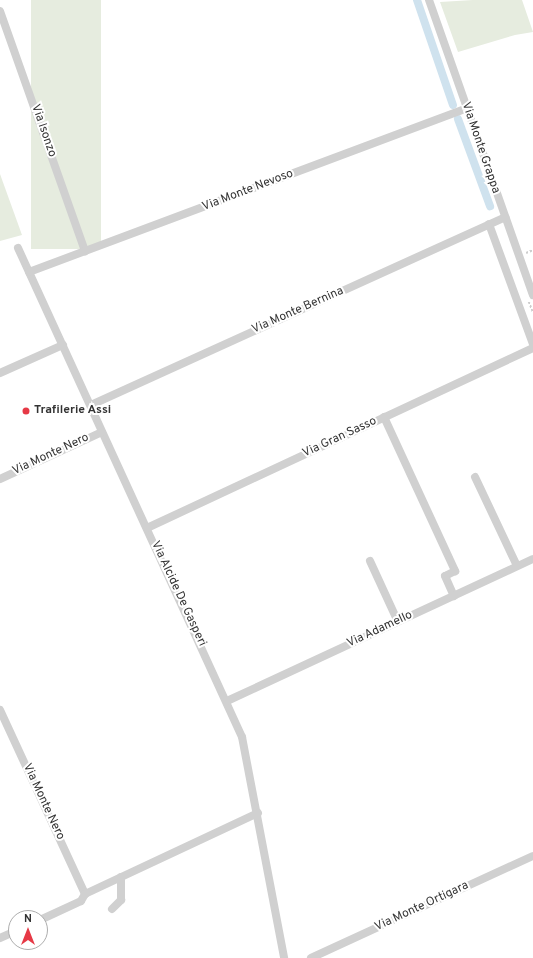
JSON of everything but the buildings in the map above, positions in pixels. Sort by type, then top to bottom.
[{"type":"street","name":"Via Monte Grappa","points":[[429,0],[466,109],[533,295]]},
{"type":"street","name":"Via Isonzo","points":[[0,11],[85,251]]},
{"type":"street","name":"Via Monte Nevoso","points":[[29,272],[466,109]]},
{"type":"street","name":"Via Monte Bernina","points":[[91,405],[505,217]]},
{"type":"street","points":[[489,224],[533,344]]},
{"type":"street","name":"Via Alcide De Gasperi","points":[[18,248],[227,701],[242,737],[258,813],[284,958]]},
{"type":"street","points":[[0,373],[63,345]]},
{"type":"street","name":"Via Gran Sasso","points":[[147,528],[533,348]]},
{"type":"street","points":[[384,417],[455,571],[445,576],[454,596]]},
{"type":"street","name":"Via Monte Nero","points":[[0,479],[102,432]]},
{"type":"street","points":[[475,477],[517,566]]},
{"type":"street","name":"Via Adamello","points":[[227,701],[533,559]]},
{"type":"street","points":[[370,560],[398,622]]},
{"type":"street","name":"Via Monte Nero","points":[[0,710],[85,894]]},
{"type":"street","points":[[48,916],[81,901],[85,894],[258,813]]},
{"type":"street","name":"Via Monte Ortigara","points":[[311,958],[533,856]]},
{"type":"street","points":[[112,909],[121,900],[121,877]]},
{"type":"shaded area","points":[[31,0],[101,0],[101,249],[31,249]]},
{"type":"shaded area","points":[[522,0],[533,32],[515,35],[458,52],[440,2]]},
{"type":"shaded area","points":[[0,174],[22,235],[0,241]]},
{"type":"waterway","points":[[417,0],[453,105]]},
{"type":"waterway","points":[[458,119],[490,206]]},
{"type":"place","name":"Trafilerie Assi","points":[[26,411]]}]
